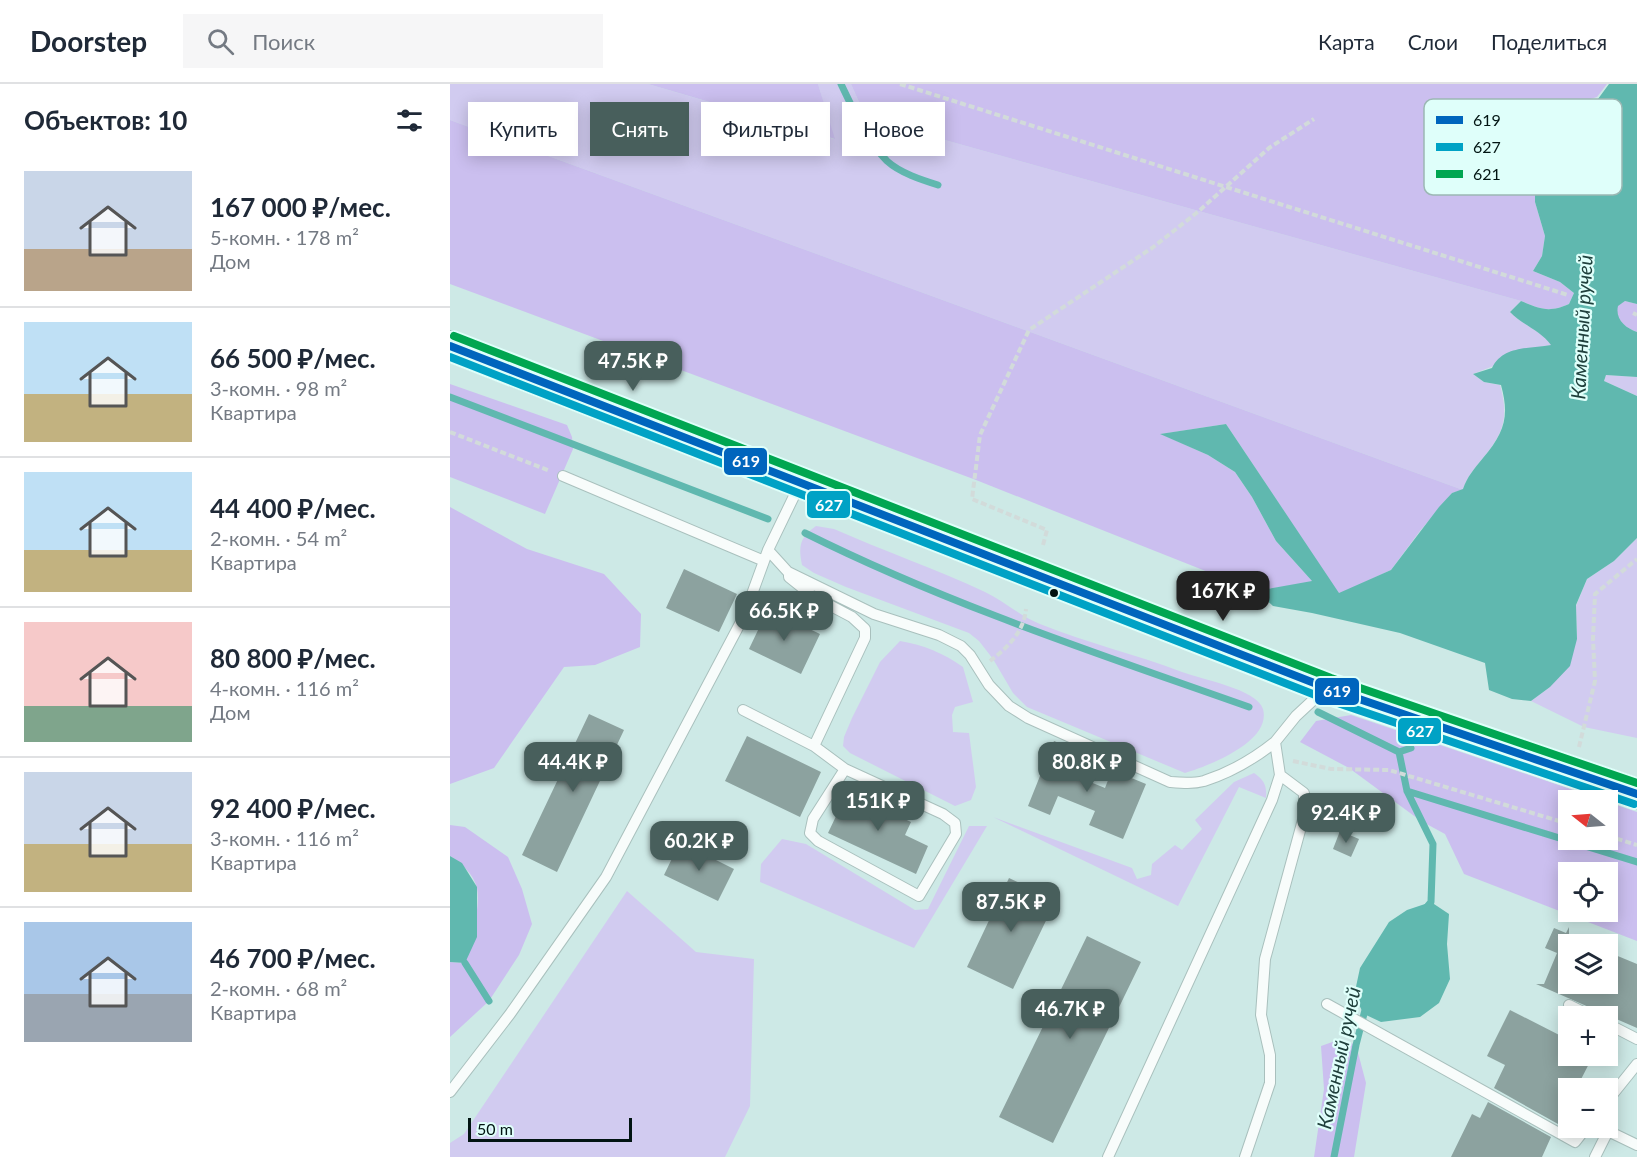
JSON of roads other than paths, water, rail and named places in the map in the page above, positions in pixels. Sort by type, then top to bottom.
[{"type":"main road","points":[[450,346],[1327,688],[1637,794]]},
{"type":"lane","points":[[563,476],[766,556],[789,572],[874,614],[952,641],[970,655],[989,685],[1009,706],[1028,718],[1170,782],[1204,781],[1257,756],[1275,742],[1296,716],[1327,688]]},
{"type":"lane","points":[[450,1092],[510,1014],[606,878],[744,616],[766,556],[796,492],[797,483]]},
{"type":"lane","points":[[789,572],[789,578],[814,597],[860,622],[865,629],[865,638]]},
{"type":"lane","points":[[814,746],[874,614]]},
{"type":"lane","points":[[743,710],[814,746],[845,769],[943,814],[955,823],[956,834],[918,896],[818,841],[810,833],[813,819],[845,769]]},
{"type":"lane","points":[[1108,1157],[1272,800],[1280,776],[1275,742]]},
{"type":"lane","points":[[1245,1157],[1270,1083],[1270,1054],[1262,1015],[1265,959],[1304,816],[1304,793],[1280,776]]},
{"type":"lane","points":[[1327,1004],[1558,1132]]},
{"type":"lane","points":[[1618,1029],[1637,1039]]},
{"type":"lane","points":[[1618,1088],[1637,1064]]},
{"type":"lane","points":[[1595,1157],[1608,1131],[1637,1145]]},
{"type":"water","points":[[1609,84],[1637,84],[1637,304],[1625,301],[1618,306],[1617,311],[1622,322],[1637,332],[1637,377],[1606,375],[1604,381],[1637,396],[1637,538],[1614,561],[1587,579],[1576,605],[1577,639],[1570,666],[1550,687],[1531,701],[1512,699],[1489,690],[1485,663],[1400,633],[1273,606],[1256,591],[1312,581],[1276,541],[1252,497],[1235,472],[1208,455],[1160,434],[1226,424],[1339,593],[1391,570],[1439,507],[1452,493],[1463,489],[1471,473],[1496,441],[1500,432],[1505,416],[1501,385],[1484,382],[1473,374],[1492,368],[1503,355],[1518,349],[1551,345],[1542,335],[1510,312],[1521,301],[1545,309],[1562,307],[1569,304],[1574,293],[1560,282],[1533,271],[1542,256],[1545,236],[1535,195],[1622,195],[1622,99],[1598,99]]},
{"type":"water","points":[[450,856],[462,863],[477,887],[477,937],[465,963],[450,962]]},
{"type":"water","points":[[1431,902],[1449,914],[1447,944],[1450,979],[1439,1003],[1420,1017],[1381,1022],[1364,1014],[1354,996],[1360,968],[1389,922],[1407,910]]},
{"type":"waterway","points":[[841,84],[867,134],[887,161],[905,173],[938,185]]},
{"type":"waterway","points":[[450,397],[768,519]]},
{"type":"waterway","points":[[805,533],[913,583],[1024,627],[1249,707]]},
{"type":"waterway","points":[[1318,712],[1399,752]]},
{"type":"waterway","name":"Каменный ручей","points":[[1411,748],[1399,752],[1407,791],[1433,844],[1431,902],[1426,908]]},
{"type":"waterway","points":[[1407,791],[1637,862]]},
{"type":"waterway","points":[[465,963],[489,1001]]},
{"type":"waterway","name":"Каменный ручей","points":[[1334,1157],[1366,1006]]}]
